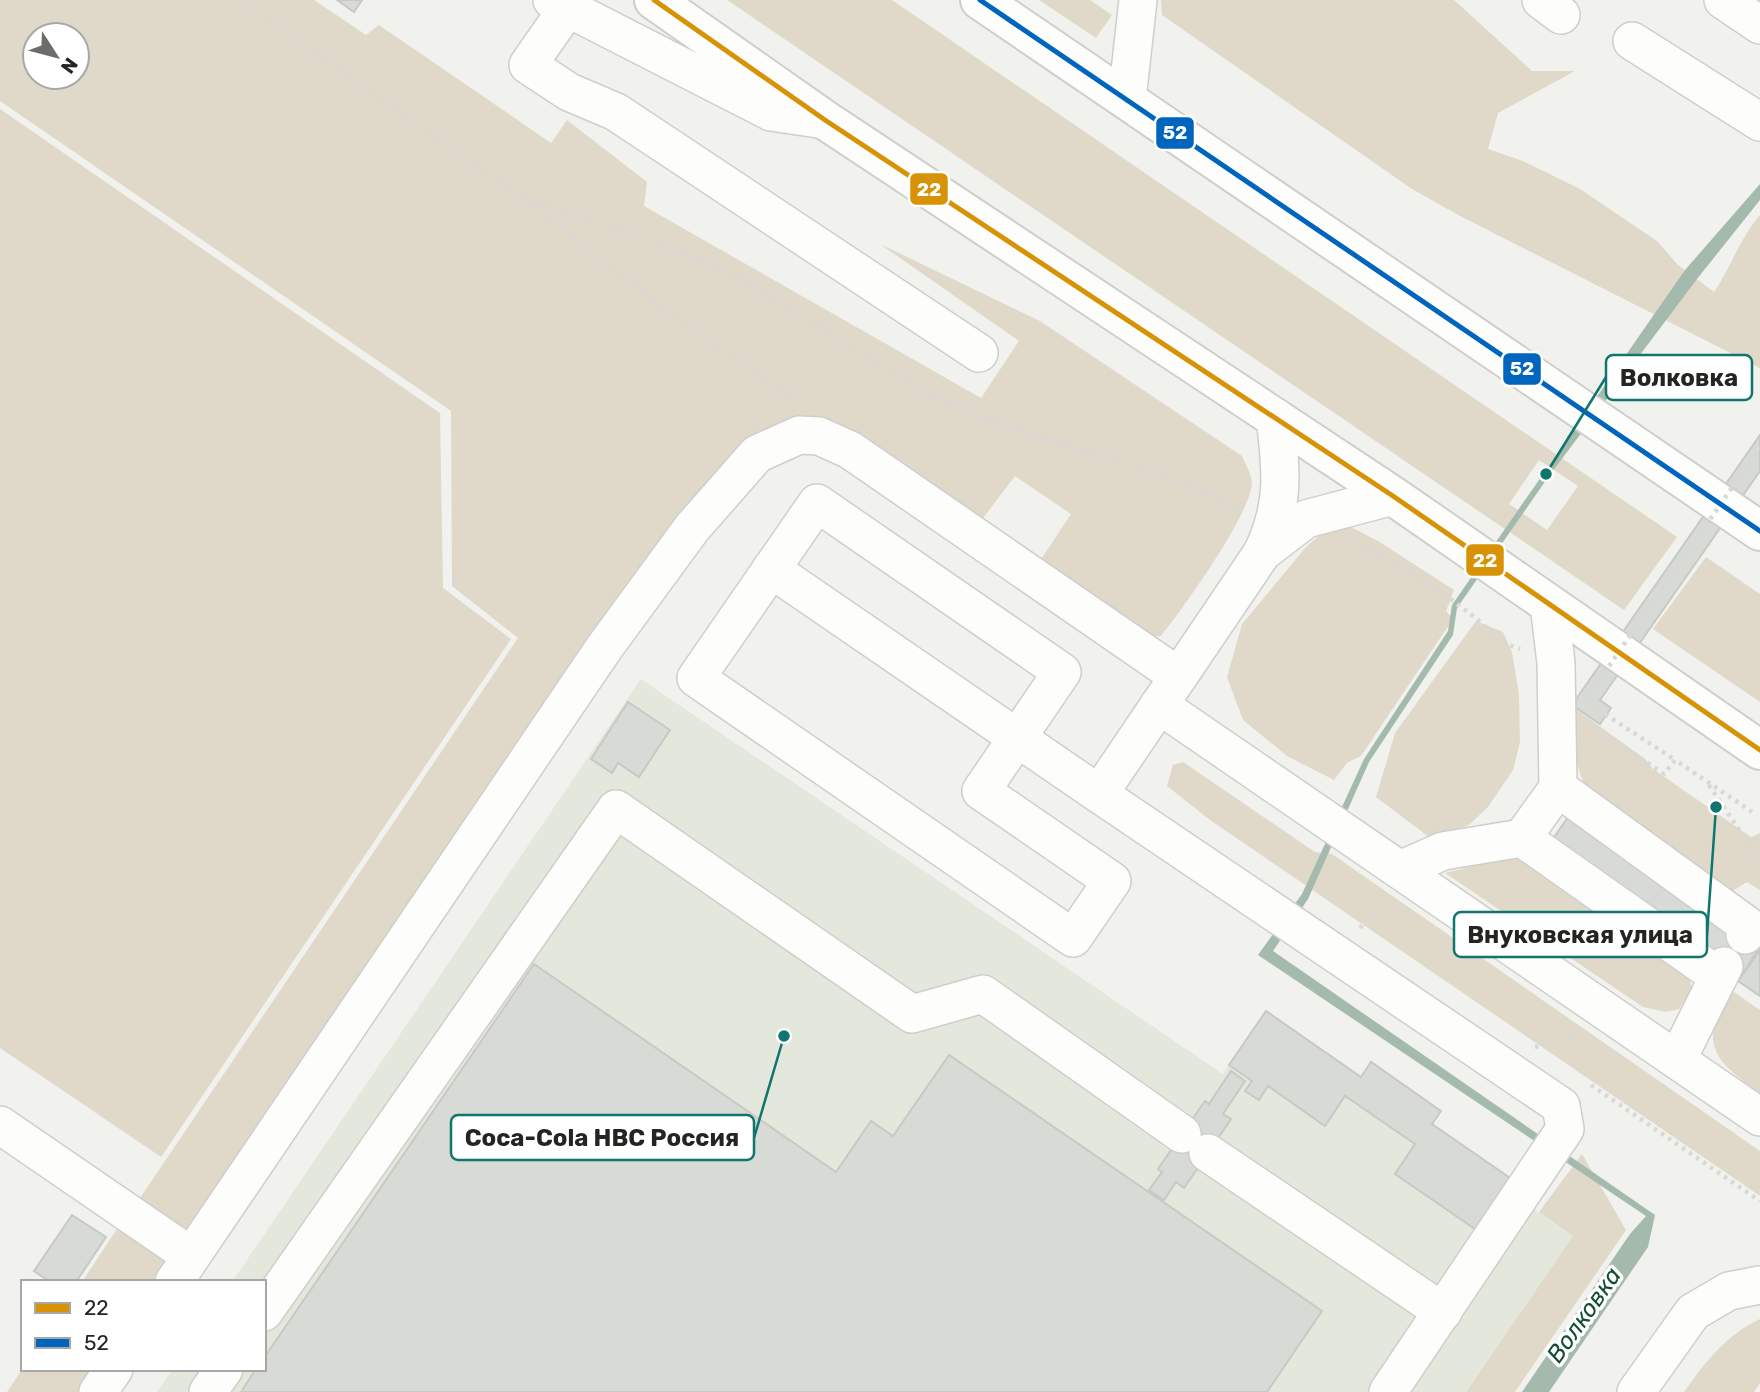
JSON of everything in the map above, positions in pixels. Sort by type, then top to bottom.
[{"type":"highway","points":[[653,0],[825,120],[1393,496],[1760,750]]},
{"type":"highway","points":[[980,0],[1760,530]]},
{"type":"street","points":[[1127,99],[1138,0]]},
{"type":"street","points":[[1723,0],[1760,25]]},
{"type":"street","points":[[825,120],[771,112],[560,5],[528,65],[569,92],[616,111],[979,353]]},
{"type":"street","points":[[1632,41],[1760,122]]},
{"type":"street","points":[[1099,794],[1268,540],[1282,473],[1275,417]]},
{"type":"street","points":[[0,1125],[183,1269],[604,648],[692,528],[757,454],[799,435],[818,436],[850,450],[1400,870],[1760,1117]]},
{"type":"street","points":[[1268,540],[1306,519],[1393,496]]},
{"type":"street","points":[[817,503],[1062,672],[981,791],[1112,881],[1073,938],[696,678],[771,569],[817,503]]},
{"type":"street","points":[[771,569],[1560,1106],[1565,1129],[1388,1392]]},
{"type":"street","points":[[1522,838],[1558,771],[1556,663],[1549,604]]},
{"type":"street","points":[[1558,771],[1751,928],[1745,935]]},
{"type":"street","points":[[266,1309],[616,809],[912,1014],[983,994],[1443,1312]]},
{"type":"street","points":[[1400,870],[1443,851],[1522,838],[1721,971],[1677,1059]]},
{"type":"street","points":[[1636,1392],[1693,1312],[1729,1291],[1760,1285]]},
{"type":"street","points":[[98,1392],[113,1371]]},
{"type":"street","points":[[208,1392],[223,1371]]},
{"type":"path","points":[[241,0],[521,197],[682,323],[808,407]]},
{"type":"path","points":[[521,197],[688,254],[745,282],[882,366],[957,406],[1011,427],[1200,487],[1268,540]]},
{"type":"path","points":[[1752,812],[1585,701],[1760,447]]},
{"type":"path","points":[[1345,538],[1381,555],[1473,616],[1500,642],[1556,663]]},
{"type":"path","points":[[1558,771],[1583,719],[1664,774],[1675,760]]},
{"type":"path","points":[[1706,782],[1760,861]]},
{"type":"path","points":[[1491,1059],[1621,1022]]},
{"type":"shaded area","points":[[0,0],[314,0],[366,35],[379,25],[551,143],[567,120],[647,182],[644,206],[981,398],[1019,341],[880,244],[1040,321],[1242,456],[1252,482],[1241,515],[1214,561],[1161,636],[1148,638],[1038,564],[1071,514],[1015,476],[977,526],[809,424],[774,425],[743,444],[667,529],[186,1239],[136,1204],[518,638],[452,586],[451,411],[0,101]]},
{"type":"shaded area","points":[[727,0],[892,0],[1677,537],[1624,610]],"holes":[[[1539,460],[1578,486],[1547,530],[1509,504]]]},
{"type":"shaded area","points":[[1039,0],[1090,0],[1112,15],[1096,38]]},
{"type":"shaded area","points":[[1161,0],[1454,0],[1532,71],[1575,71],[1498,113],[1488,149],[1523,161],[1580,189],[1657,241],[1678,265],[1714,292],[1760,215],[1760,368],[1412,189],[1162,15]]},
{"type":"shaded area","points":[[0,109],[440,413],[443,588],[511,639],[161,1157],[0,1048]]},
{"type":"shaded area","points":[[1349,526],[1378,541],[1454,590],[1446,611],[1453,619],[1361,756],[1347,763],[1334,780],[1287,756],[1243,720],[1227,677],[1242,624],[1306,547],[1329,527]]},
{"type":"shaded area","points":[[1706,557],[1760,594],[1760,702],[1653,629]]},
{"type":"shaded area","points":[[1476,621],[1503,632],[1512,652],[1519,695],[1520,742],[1513,770],[1488,807],[1469,825],[1433,840],[1376,797],[1395,733]]},
{"type":"shaded area","points":[[641,679],[1223,1074],[1266,1011],[1361,1076],[1371,1062],[1441,1111],[1432,1124],[1513,1180],[1507,1190],[1573,1236],[1466,1392],[157,1392],[172,1371],[266,1371],[266,1280],[233,1280]]},
{"type":"shaded area","points":[[1573,707],[1645,759],[1653,769],[1751,837],[1760,833],[1760,890],[1747,882],[1731,892],[1589,796],[1574,752]]},
{"type":"shaded area","points":[[1183,762],[1315,852],[1332,854],[1760,1151],[1760,1196],[1210,820],[1167,786],[1173,765]]},
{"type":"shaded area","points":[[1523,854],[1690,979],[1692,991],[1679,1009],[1666,1012],[1643,1007],[1445,873]]},
{"type":"shaded area","points":[[1734,992],[1760,1010],[1760,1093],[1732,1071],[1716,1050],[1713,1038],[1715,1024]]},
{"type":"shaded area","points":[[1582,1154],[1626,1230],[1515,1392],[1466,1392],[1573,1236],[1539,1212]]},
{"type":"shaded area","points":[[119,1226],[172,1261],[158,1280],[83,1280]]},
{"type":"shaded area","points":[[1760,1319],[1760,1383],[1754,1392],[1684,1392],[1717,1350],[1748,1325]]},
{"type":"shaded area","points":[[21,1371],[96,1371],[81,1392],[7,1392]]},
{"type":"water","points":[[1760,184],[1760,200],[1549,476],[1457,608],[1453,635],[1369,762],[1308,899],[1273,951],[1655,1215],[1648,1247],[1549,1392],[1522,1392],[1630,1234],[1646,1216],[1258,955],[1302,894],[1364,759],[1448,631],[1452,605],[1685,270]]},
{"type":"building","points":[[337,0],[362,0],[354,12]]},
{"type":"building","points":[[1760,435],[1760,471],[1600,700],[1611,708],[1600,724],[1572,705]]},
{"type":"building","points":[[628,702],[670,730],[639,777],[618,763],[612,773],[591,759]]},
{"type":"building","points":[[1571,813],[1760,946],[1741,977],[1550,843]]},
{"type":"building","points":[[1760,950],[1760,996],[1738,981]]},
{"type":"building","points":[[534,964],[836,1172],[871,1121],[893,1136],[949,1055],[1322,1311],[1267,1392],[241,1392],[255,1371],[266,1371],[266,1355]]},
{"type":"building","points":[[1266,1011],[1361,1077],[1371,1062],[1441,1111],[1432,1124],[1513,1180],[1478,1231],[1395,1174],[1415,1144],[1345,1096],[1325,1126],[1268,1086],[1259,1100],[1245,1091],[1252,1081],[1229,1065]]},
{"type":"building","points":[[1231,1071],[1245,1081],[1223,1114],[1231,1119],[1184,1188],[1176,1182],[1164,1200],[1149,1190],[1162,1172],[1158,1169],[1205,1101],[1209,1104]]},
{"type":"building","points":[[72,1215],[106,1237],[77,1280],[47,1280],[34,1271]]},
{"type":"transit line","name":"22","points":[[654,0],[825,120],[1393,496],[1760,750]]},
{"type":"transit line","name":"52","points":[[980,0],[1760,531]]},
{"type":"place","name":"Волковка","points":[[1546,474]]},
{"type":"place","name":"Внуковская улица","points":[[1716,807]]},
{"type":"place","name":"Coca-Cola HBC Россия","points":[[784,1036]]}]
